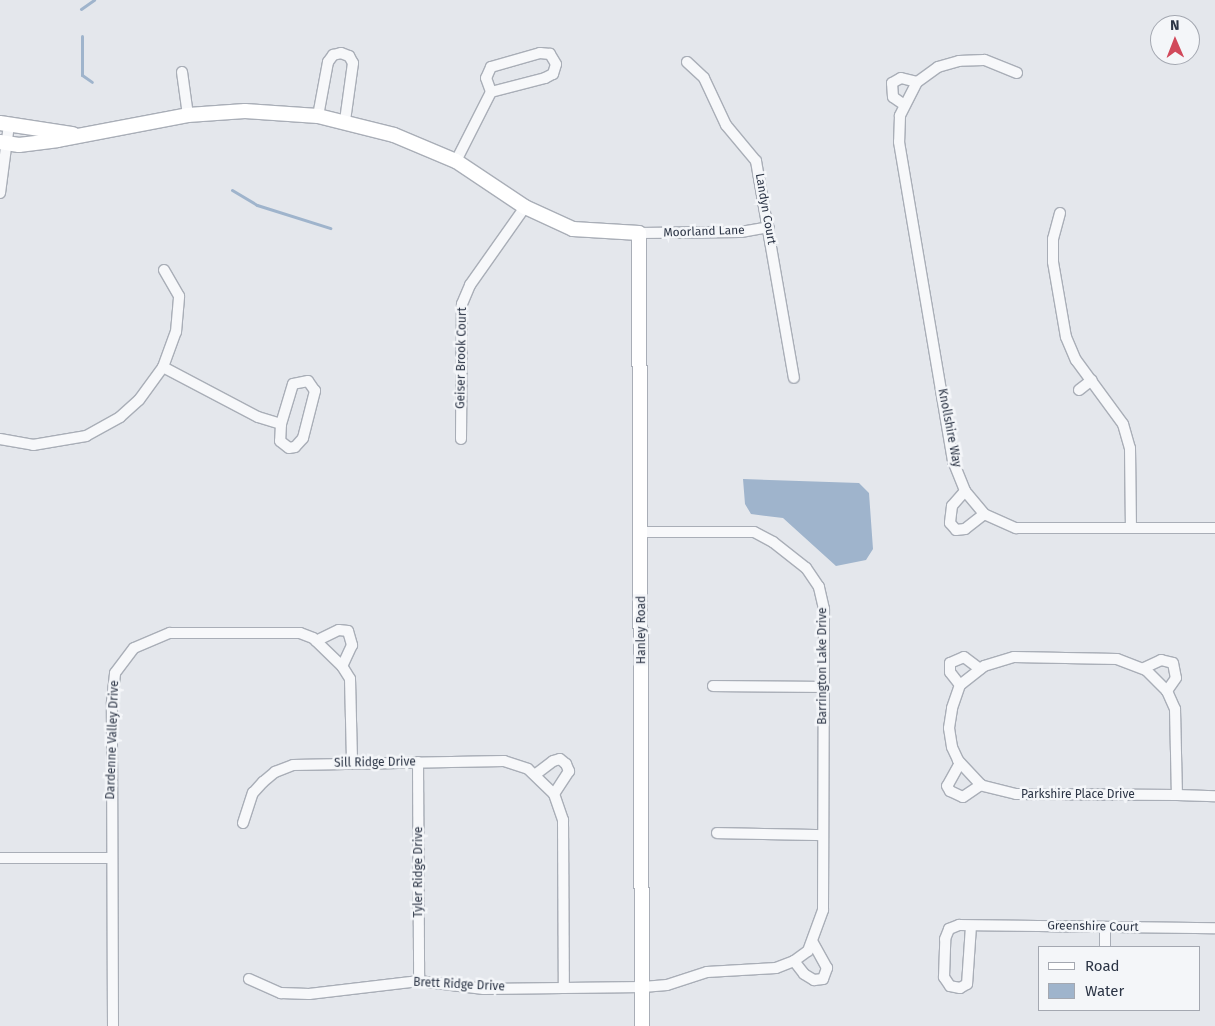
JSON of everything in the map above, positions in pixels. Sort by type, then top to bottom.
[{"type":"street","points":[[318,116],[328,62],[333,54],[341,53],[349,56],[353,64],[345,120]]},
{"type":"street","points":[[456,161],[491,92],[486,78],[491,67],[540,53],[550,54],[556,64],[553,74],[546,78],[491,92]]},
{"type":"street","name":"Knollshire Way","points":[[1017,73],[984,60],[959,61],[938,67],[916,82],[903,104],[899,142],[953,461],[965,491],[984,514],[1016,528],[1215,528]]},
{"type":"street","name":"Landyn Court","points":[[687,62],[704,78],[726,125],[756,161],[794,378]]},
{"type":"street","points":[[182,72],[188,115]]},
{"type":"street","points":[[903,104],[893,97],[892,83],[901,78],[916,82]]},
{"type":"street","points":[[3,142],[19,145],[188,115],[245,111],[318,116],[345,120],[394,135],[456,161],[525,207],[573,230],[639,234]]},
{"type":"street","points":[[0,193],[4,124],[76,134]]},
{"type":"street","name":"Geiser Brook Court","points":[[461,439],[462,304],[470,285],[525,207]]},
{"type":"street","points":[[1060,214],[1053,240],[1053,262],[1066,337],[1076,360],[1123,424],[1130,448],[1131,527]]},
{"type":"street","name":"Moorland Lane","points":[[639,234],[741,232],[768,227]]},
{"type":"street","name":"Hanley Road","points":[[639,234],[642,1026]]},
{"type":"street","points":[[0,439],[33,445],[86,436],[120,417],[139,400],[163,367],[176,332],[179,310],[178,296],[164,270]]},
{"type":"street","points":[[163,367],[258,417],[281,424]]},
{"type":"street","points":[[1079,390],[1092,380]]},
{"type":"street","points":[[308,381],[315,391],[300,443],[289,448],[283,446],[278,435],[281,424],[293,384],[308,381]]},
{"type":"street","points":[[965,491],[952,506],[950,523],[956,530],[965,529],[984,514]]},
{"type":"street","name":"Barrington Lake Drive","points":[[641,532],[754,532],[773,542],[806,568],[819,587],[824,609],[823,910],[813,943],[794,961],[767,969],[707,972],[667,985],[643,987]]},
{"type":"street","points":[[316,641],[339,630],[348,631],[352,645],[342,666]]},
{"type":"street","name":"Dardenne Valley Drive","points":[[113,1026],[110,858],[114,682],[116,672],[134,648],[170,633],[300,633],[316,641],[342,666],[351,688],[352,764]]},
{"type":"street","points":[[960,685],[950,672],[950,663],[964,657],[980,669]]},
{"type":"street","points":[[960,763],[947,786],[950,791],[963,797],[981,785],[960,763],[952,747],[949,728],[960,685],[980,669],[1014,658],[1117,659],[1144,668],[1167,691],[1176,721],[1176,795]]},
{"type":"street","points":[[1144,668],[1161,660],[1174,664],[1176,678],[1167,691]]},
{"type":"street","points":[[713,686],[824,688]]},
{"type":"street","points":[[536,774],[553,761],[560,759],[566,764],[568,771],[554,794]]},
{"type":"street","name":"Sill Ridge Drive","points":[[243,822],[253,793],[275,772],[309,763],[504,761],[536,774],[554,794],[563,820],[564,988]]},
{"type":"street","name":"Tyler Ridge Drive","points":[[418,762],[419,982]]},
{"type":"street","name":"Parkshire Place Drive","points":[[981,785],[1016,794],[1215,796]]},
{"type":"street","points":[[717,834],[823,835]]},
{"type":"street","points":[[0,858],[110,858]]},
{"type":"street","name":"Greenshire Court","points":[[971,926],[967,984],[960,988],[950,986],[944,977],[944,939],[949,929],[959,925],[1215,928]]},
{"type":"street","points":[[1105,928],[1105,946]]},
{"type":"street","points":[[794,961],[804,974],[814,980],[823,979],[827,968],[813,943]]},
{"type":"street","name":"Brett Ridge Drive","points":[[249,979],[281,993],[309,994],[419,982],[484,989],[643,987]]},
{"type":"water","points":[[743,479],[859,483],[869,493],[873,549],[866,560],[836,566],[783,518],[751,514],[745,504]]},
{"type":"waterway","points":[[81,9],[94,0]]},
{"type":"waterway","points":[[82,36],[82,75],[92,82]]},
{"type":"waterway","points":[[232,190],[257,205],[330,228]]}]
